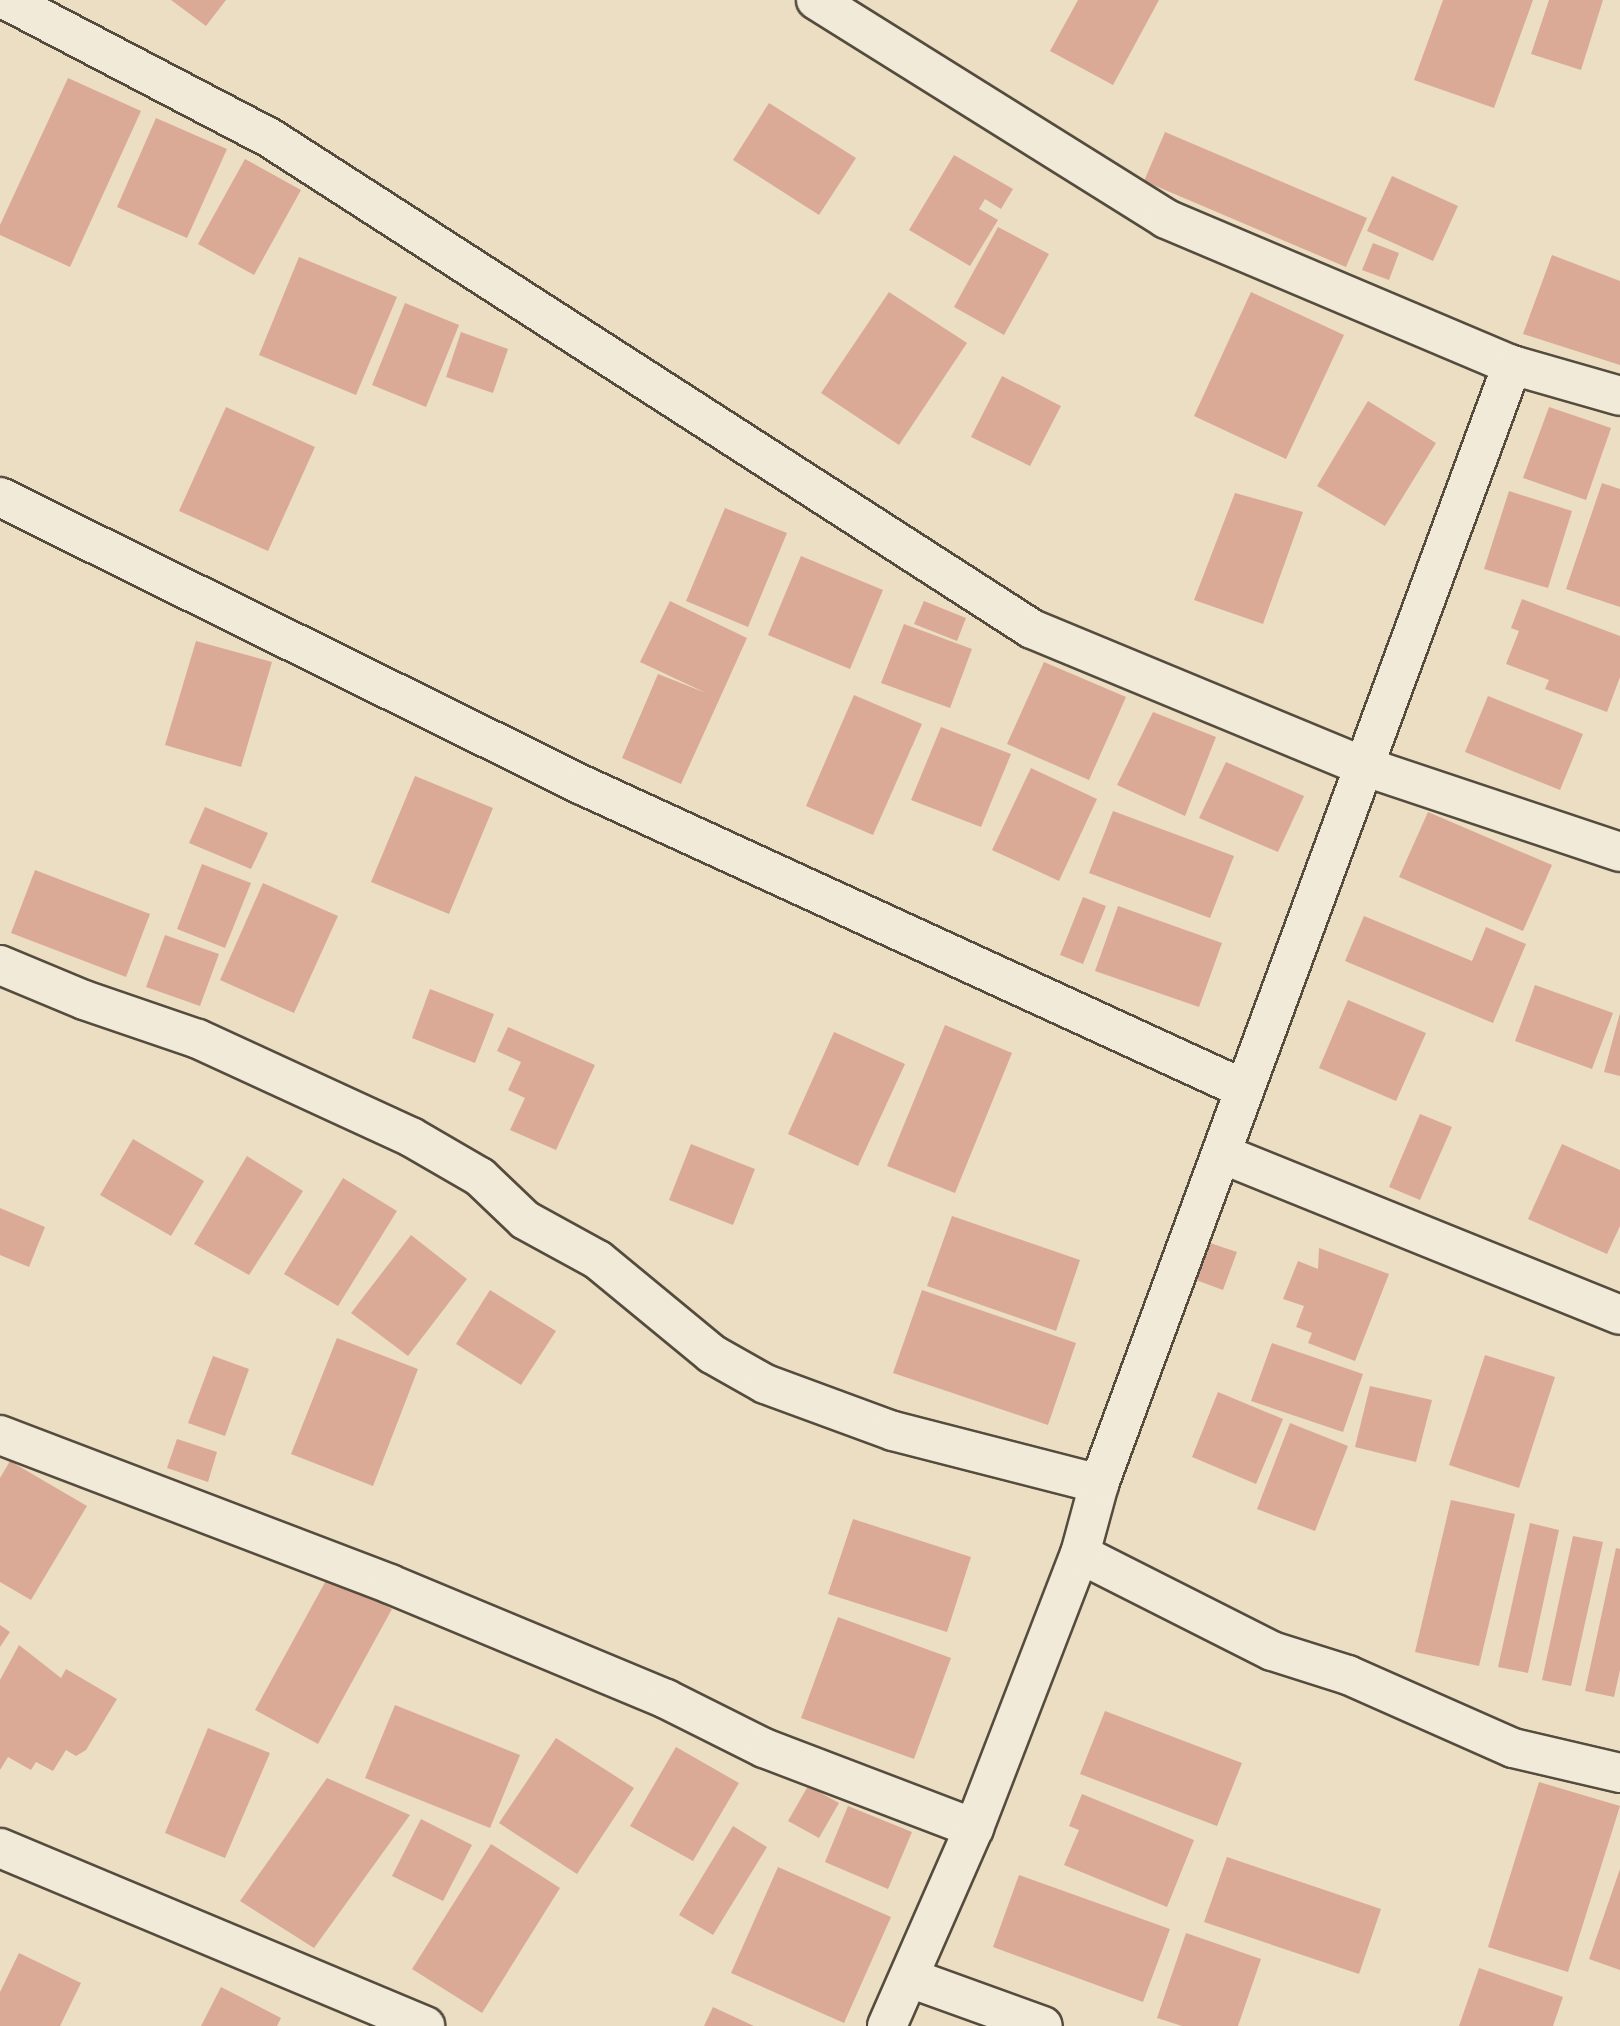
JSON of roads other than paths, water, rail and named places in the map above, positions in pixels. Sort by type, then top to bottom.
[{"type":"street","points":[[6,0],[270,138],[1032,629],[1363,766],[1620,852]]},
{"type":"street","points":[[816,0],[1166,219],[1512,365],[1620,397]]},
{"type":"street","points":[[887,2026],[974,1828],[1080,1554],[1099,1484],[1512,365]]},
{"type":"street","points":[[0,497],[582,785],[1244,1090]]},
{"type":"street","points":[[0,965],[84,1000],[198,1040],[411,1137],[480,1177],[525,1220],[598,1260],[712,1354],[765,1384],[893,1431],[1099,1484]]},
{"type":"street","points":[[1222,1154],[1620,1315]]},
{"type":"street","points":[[0,1435],[390,1584],[666,1699],[764,1748],[974,1828]]},
{"type":"street","points":[[1080,1554],[1272,1651],[1348,1675],[1513,1748],[1620,1773]]},
{"type":"street","points":[[0,1848],[425,2026]]},
{"type":"street","points":[[909,1978],[1043,2026]]}]
